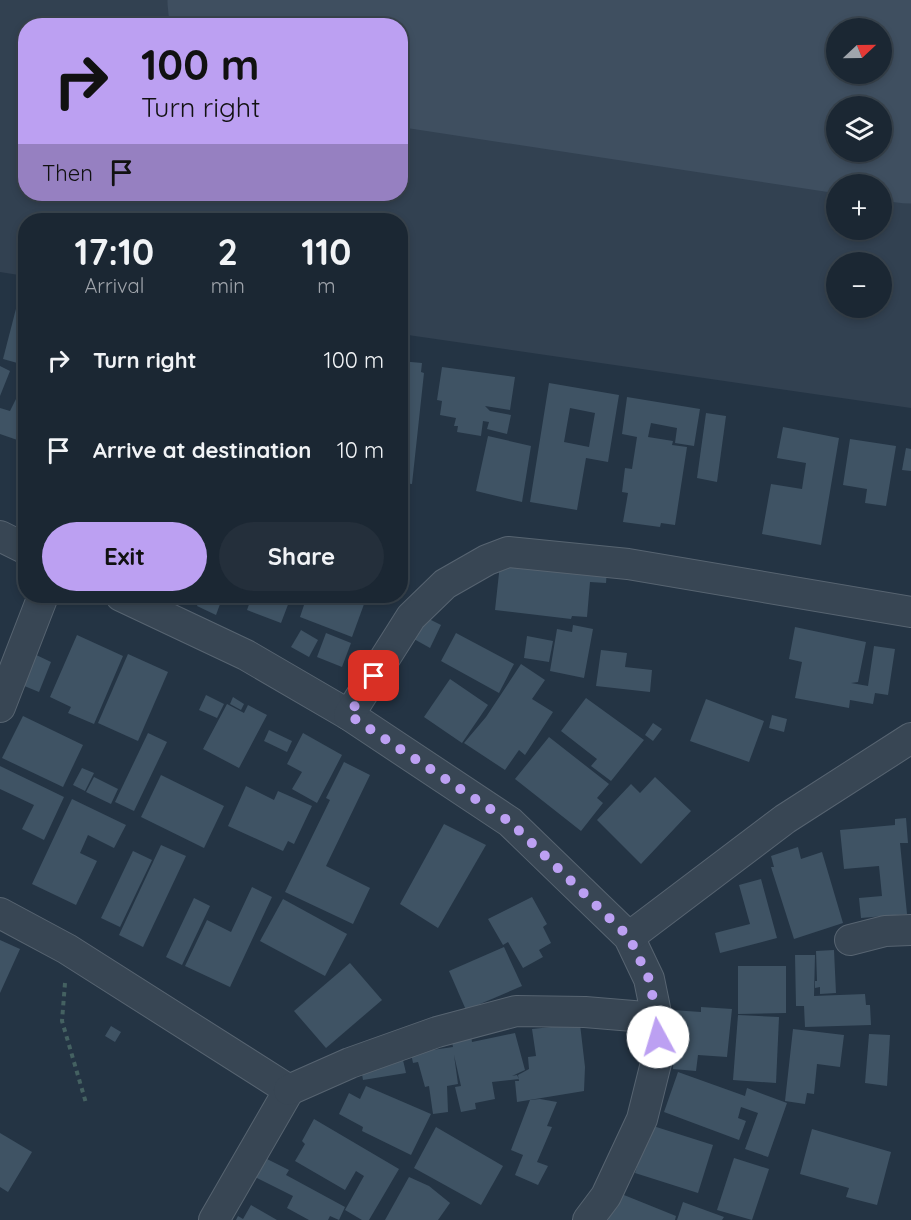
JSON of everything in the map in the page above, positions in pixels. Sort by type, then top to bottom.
[{"type":"street","points":[[0,536],[18,545]]},
{"type":"street","points":[[349,715],[411,617],[445,584],[477,565],[508,552],[628,564],[911,612]]},
{"type":"street","points":[[0,707],[40,603]]},
{"type":"street","points":[[136,603],[246,655],[349,715],[510,822],[629,937],[649,979],[657,1018],[658,1055],[642,1119],[606,1196],[588,1220]]},
{"type":"street","points":[[629,937],[785,819],[911,738]]},
{"type":"street","points":[[0,913],[67,949],[289,1090]]},
{"type":"street","points":[[850,940],[885,931],[911,930]]},
{"type":"street","points":[[214,1220],[289,1090],[350,1063],[426,1036],[516,1011],[585,1012],[657,1018]]},
{"type":"path","points":[[67,949],[62,1021],[86,1103]]},
{"type":"shaded area","points":[[0,0],[911,0],[911,408],[408,335],[408,213],[18,213],[18,275],[0,272]]},
{"type":"building","points":[[18,301],[18,363],[3,359]]},
{"type":"building","points":[[408,362],[422,363],[421,372],[424,373],[412,484],[408,484]]},
{"type":"building","points":[[0,366],[10,371],[0,396]]},
{"type":"building","points":[[442,367],[515,377],[510,410],[485,406],[490,411],[511,415],[507,434],[487,429],[489,422],[483,421],[481,436],[457,432],[458,426],[454,426],[456,418],[440,415],[442,401],[437,400]]},
{"type":"building","points":[[549,383],[619,395],[608,462],[586,458],[577,510],[530,502]],"holes":[[[570,408],[595,413],[589,447],[564,442]]]},
{"type":"building","points":[[18,395],[18,440],[0,434],[0,408],[10,411]]},
{"type":"building","points":[[627,397],[700,409],[694,446],[675,443],[677,428],[651,423],[648,437],[673,441],[672,445],[687,447],[675,525],[661,523],[660,527],[623,522],[628,493],[622,492],[625,468],[632,469],[637,437],[622,434]]},
{"type":"building","points":[[706,413],[726,416],[717,482],[697,478]]},
{"type":"building","points":[[783,427],[839,438],[821,545],[762,534],[771,484],[802,489],[806,463],[777,458]]},
{"type":"building","points":[[488,436],[531,446],[522,502],[476,491]]},
{"type":"building","points":[[850,439],[896,446],[886,506],[865,503],[867,489],[843,485]]},
{"type":"building","points":[[906,448],[911,449],[911,471],[902,470]]},
{"type":"building","points":[[500,564],[607,570],[606,583],[590,582],[587,617],[572,616],[571,619],[495,610]]},
{"type":"building","points":[[198,603],[220,603],[216,615],[197,606]]},
{"type":"building","points":[[250,603],[289,603],[281,623],[247,610]]},
{"type":"building","points":[[305,603],[364,603],[352,637],[300,617]]},
{"type":"building","points":[[425,617],[441,625],[430,648],[414,639]]},
{"type":"building","points":[[573,625],[593,629],[584,678],[550,671],[557,629],[572,632]]},
{"type":"building","points":[[795,627],[866,642],[858,682],[851,683],[868,686],[874,646],[895,649],[888,695],[875,693],[873,704],[850,700],[849,708],[795,698],[802,662],[789,659]]},
{"type":"building","points":[[301,630],[318,640],[309,657],[291,647]]},
{"type":"building","points":[[326,633],[351,643],[342,667],[317,657]]},
{"type":"building","points":[[456,633],[514,664],[499,693],[441,661]]},
{"type":"building","points":[[77,635],[123,656],[94,724],[68,713],[71,707],[50,697]]},
{"type":"building","points":[[527,636],[553,641],[549,662],[524,658]]},
{"type":"building","points":[[601,650],[627,653],[625,667],[652,670],[650,692],[596,686]]},
{"type":"building","points":[[30,652],[51,662],[39,692],[17,683]]},
{"type":"building","points":[[128,654],[168,672],[138,741],[98,723]]},
{"type":"building","points":[[521,664],[545,680],[532,699],[553,712],[525,755],[519,750],[505,770],[464,743],[486,717]]},
{"type":"building","points":[[450,679],[488,705],[462,743],[424,717]]},
{"type":"building","points":[[206,695],[224,704],[217,718],[199,710]]},
{"type":"building","points":[[233,697],[244,704],[241,710],[230,704]]},
{"type":"building","points":[[586,698],[644,740],[611,781],[591,766],[597,759],[561,731]]},
{"type":"building","points":[[706,699],[764,721],[749,762],[690,741]]},
{"type":"building","points":[[227,704],[244,713],[248,705],[267,715],[239,768],[203,749]]},
{"type":"building","points":[[772,715],[787,719],[784,732],[769,728]]},
{"type":"building","points":[[23,716],[83,745],[63,787],[2,758]]},
{"type":"building","points":[[653,723],[662,729],[653,741],[645,735]]},
{"type":"building","points":[[269,730],[292,741],[287,752],[264,741]]},
{"type":"building","points":[[148,733],[167,742],[134,811],[115,802]]},
{"type":"building","points":[[303,733],[342,755],[317,803],[292,789],[302,772],[287,764]]},
{"type":"building","points":[[549,737],[609,784],[597,798],[603,803],[581,831],[515,779]]},
{"type":"building","points":[[344,762],[370,775],[326,866],[370,888],[353,924],[285,892],[330,800],[326,798]]},
{"type":"building","points":[[0,766],[64,797],[44,840],[22,829],[34,805],[0,789]]},
{"type":"building","points":[[82,768],[94,773],[85,791],[73,785]]},
{"type":"building","points":[[161,775],[224,806],[204,848],[141,817]]},
{"type":"building","points":[[94,777],[118,789],[111,804],[86,792]]},
{"type":"building","points":[[655,777],[691,811],[641,864],[597,820],[631,784],[640,793]]},
{"type":"building","points":[[246,786],[274,800],[278,791],[312,806],[294,844],[288,841],[283,851],[228,826]]},
{"type":"building","points":[[72,799],[126,825],[114,848],[88,835],[80,853],[97,861],[76,905],[32,884]]},
{"type":"building","points":[[906,818],[908,843],[900,843],[907,914],[861,918],[859,898],[882,896],[879,866],[844,869],[840,830],[895,825],[895,819]]},
{"type":"building","points":[[444,824],[486,845],[438,928],[400,904]]},
{"type":"building","points":[[161,845],[186,856],[143,947],[119,935]]},
{"type":"building","points":[[798,847],[801,859],[822,852],[843,923],[794,939],[771,867],[774,867],[771,856]]},
{"type":"building","points":[[133,851],[152,860],[120,927],[101,918]]},
{"type":"building","points":[[761,879],[777,938],[720,953],[715,933],[750,924],[739,885]]},
{"type":"building","points":[[252,887],[272,897],[230,987],[185,966],[207,920],[231,932]]},
{"type":"building","points":[[532,897],[547,924],[543,927],[551,943],[539,950],[543,957],[523,968],[508,942],[503,945],[488,919]]},
{"type":"building","points":[[194,898],[210,906],[182,965],[166,957]]},
{"type":"building","points":[[283,899],[347,934],[325,976],[260,941]]},
{"type":"building","points":[[0,940],[20,949],[0,993]]},
{"type":"building","points":[[504,947],[522,986],[466,1010],[449,971]]},
{"type":"building","points":[[834,950],[836,993],[820,994],[820,987],[815,988],[815,981],[817,981],[816,951]]},
{"type":"building","points":[[795,955],[815,955],[814,996],[865,994],[866,1005],[870,1005],[871,1025],[805,1027],[804,1006],[796,1006]]},
{"type":"building","points":[[350,963],[382,1000],[326,1048],[294,1011]]},
{"type":"building","points":[[738,966],[786,966],[786,1013],[738,1014]]},
{"type":"building","points":[[701,1007],[732,1009],[727,1057],[698,1055],[696,1071],[673,1069],[674,1050],[678,1050],[678,1045],[669,1044],[672,1010],[701,1012]]},
{"type":"building","points":[[738,1015],[779,1017],[776,1083],[733,1080]]},
{"type":"building","points":[[580,1024],[585,1067],[584,1091],[517,1102],[515,1081],[519,1081],[518,1075],[529,1069],[528,1057],[536,1056],[532,1029]]},
{"type":"building","points":[[111,1026],[121,1032],[115,1042],[105,1036]]},
{"type":"building","points":[[793,1029],[844,1035],[840,1067],[817,1064],[814,1094],[807,1093],[805,1104],[785,1101]]},
{"type":"building","points":[[515,1033],[525,1070],[512,1076],[517,1075],[519,1079],[492,1082],[495,1099],[475,1103],[476,1109],[461,1112],[455,1087],[461,1086],[454,1055],[458,1084],[447,1086],[448,1112],[433,1114],[429,1086],[425,1087],[418,1062],[413,1063],[411,1053],[453,1047],[452,1042],[471,1035],[472,1042]]},
{"type":"building","points":[[869,1034],[890,1035],[887,1086],[865,1083]]},
{"type":"building","points":[[403,1060],[406,1073],[363,1080],[361,1068]]},
{"type":"building","points":[[678,1072],[745,1096],[747,1088],[787,1103],[768,1157],[745,1149],[758,1113],[741,1107],[738,1118],[746,1121],[739,1140],[664,1112]]},
{"type":"building","points":[[366,1086],[431,1114],[411,1155],[362,1131],[363,1127],[339,1114],[349,1093],[360,1099]]},
{"type":"building","points":[[530,1100],[557,1102],[547,1126],[552,1127],[537,1162],[548,1166],[538,1185],[515,1175],[523,1155],[511,1150]]},
{"type":"building","points":[[314,1119],[399,1169],[369,1220],[362,1220],[345,1210],[364,1176],[356,1171],[345,1190],[295,1161],[305,1144],[302,1141]]},
{"type":"building","points":[[650,1125],[713,1145],[698,1193],[635,1173]]},
{"type":"building","points":[[436,1127],[503,1166],[481,1205],[414,1168]]},
{"type":"building","points":[[812,1129],[891,1152],[877,1205],[846,1197],[849,1188],[800,1174]]},
{"type":"building","points":[[0,1133],[32,1152],[8,1192],[0,1187]]},
{"type":"building","points":[[265,1158],[289,1170],[286,1175],[345,1207],[339,1220],[330,1216],[328,1220],[309,1220],[287,1208],[293,1196],[255,1177]]},
{"type":"building","points":[[734,1158],[769,1169],[752,1220],[717,1210]]},
{"type":"building","points":[[409,1177],[429,1186],[450,1203],[438,1220],[385,1220]]},
{"type":"building","points":[[619,1193],[676,1216],[675,1220],[608,1220]]},
{"type":"building","points":[[683,1202],[724,1217],[722,1220],[677,1220]]},
{"type":"building","points":[[251,1205],[277,1220],[236,1220],[238,1216],[243,1219]]},
{"type":"runway","points":[[274,0],[392,18]]},
{"type":"runway","points":[[408,20],[911,97]]},
{"type":"route","points":[[374,676],[349,715],[510,822],[629,937],[649,979],[657,1018],[658,1037]]}]
